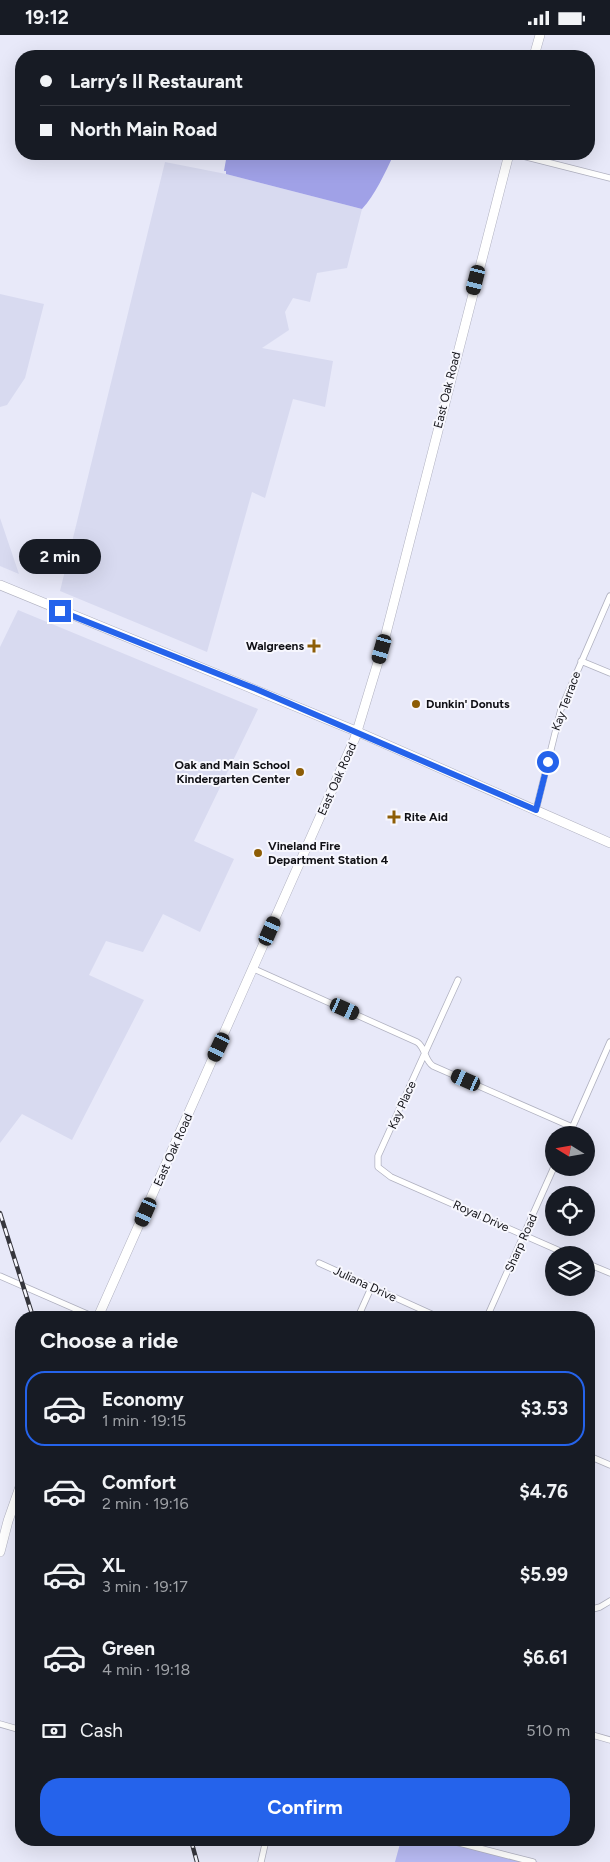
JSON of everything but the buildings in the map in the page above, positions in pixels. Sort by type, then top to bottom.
[{"type":"street","points":[[536,50],[540,35]]},
{"type":"street","name":"East Oak Road","points":[[101,1311],[358,732],[382,649],[507,160]]},
{"type":"street","points":[[540,160],[610,178]]},
{"type":"street","points":[[0,585],[358,732],[610,843]]},
{"type":"street","name":"Kay Terrace","points":[[536,810],[561,709],[610,596]]},
{"type":"street","points":[[581,661],[610,673]]},
{"type":"street","points":[[254,969],[418,1042],[422,1046],[428,1063],[433,1066],[570,1126]]},
{"type":"street","name":"Kay Place","points":[[439,1197],[382,1171],[377,1163],[458,980]]},
{"type":"street","points":[[572,1126],[610,1042]]},
{"type":"street","name":"Sharp Road","points":[[491,1311],[550,1176]]},
{"type":"street","name":"Royal Drive","points":[[439,1197],[549,1246]]},
{"type":"street","name":"Juliana Drive","points":[[319,1263],[424,1311]]},
{"type":"street","points":[[595,1267],[610,1273]]},
{"type":"street","points":[[0,1276],[80,1311]]},
{"type":"street","points":[[361,1311],[372,1288]]},
{"type":"street","points":[[595,1459],[610,1465]]},
{"type":"street","points":[[0,1552],[15,1501]]},
{"type":"street","points":[[595,1608],[610,1601]]},
{"type":"street","points":[[0,1724],[15,1728]]},
{"type":"street","points":[[595,1736],[610,1740]]},
{"type":"street","points":[[261,1862],[265,1846]]},
{"type":"street","points":[[471,1846],[533,1862]]},
{"type":"shaded area","points":[[226,160],[391,160],[375,190],[362,209],[226,174],[226,171],[224,171]]},
{"type":"shaded area","points":[[165,162],[226,174],[362,209],[347,268],[317,273],[310,302],[293,298],[285,312],[289,330],[262,348],[333,361],[325,407],[293,399],[265,498],[252,492],[207,652],[60,591]]},
{"type":"shaded area","points":[[0,294],[44,304],[25,378],[7,405],[0,407]]},
{"type":"shaded area","points":[[0,518],[19,574],[0,566]]},
{"type":"shaded area","points":[[18,610],[258,709],[194,841],[234,859],[200,932],[163,914],[143,952],[106,941],[89,975],[144,1000],[72,1140],[22,1114],[0,1143],[0,647]]},
{"type":"shaded area","points":[[399,1846],[475,1846],[538,1862],[395,1862]]},
{"type":"railway","points":[[0,1213],[31,1311]]},
{"type":"railway","points":[[193,1846],[197,1862]]},
{"type":"place","name":"Walgreens","points":[[314,646]]},
{"type":"place","name":"Dunkin' Donuts","points":[[416,704]]},
{"type":"place","name":"Oak and Main School Kindergarten Center","points":[[300,772]]},
{"type":"place","name":"Rite Aid","points":[[394,817]]},
{"type":"place","name":"Vineland Fire Department Station 4","points":[[258,853]]},
{"type":"route","points":[[60,611],[256,689],[536,810],[548,762]]}]
